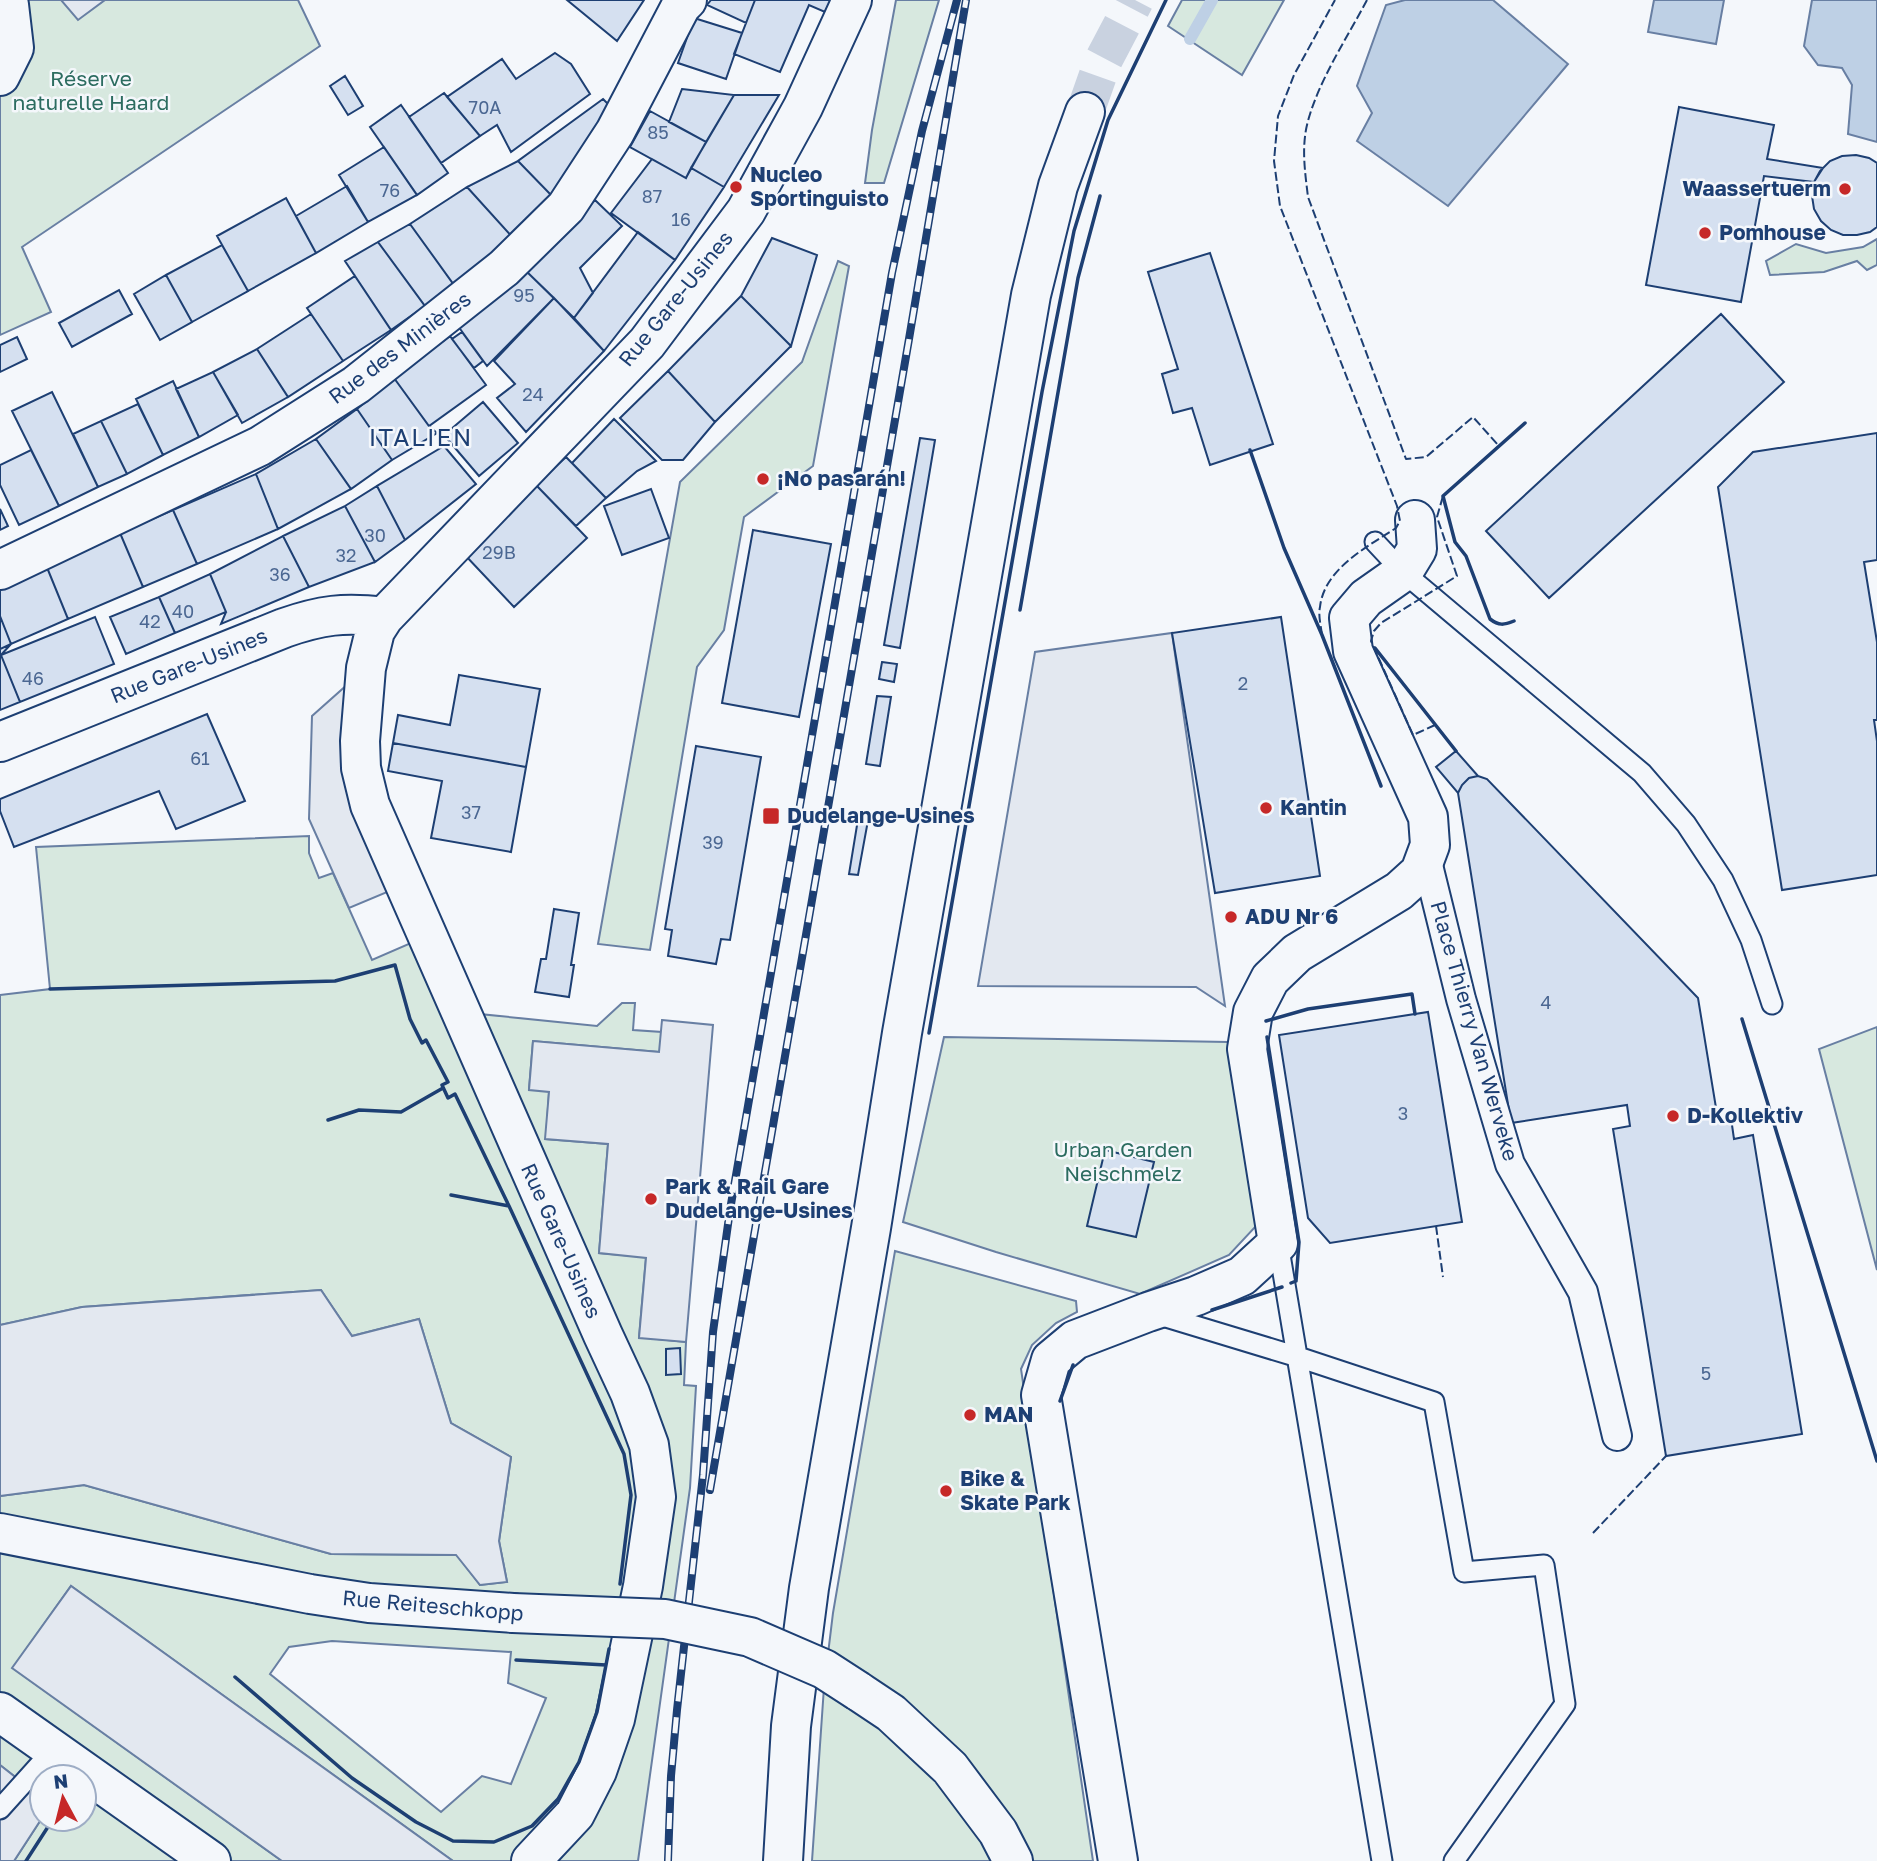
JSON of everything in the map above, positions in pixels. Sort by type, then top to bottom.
[{"type":"street","name":"Rue des Minières","points":[[0,570],[260,446],[356,385],[504,268],[566,207],[615,132],[681,6],[687,0]]},
{"type":"street","name":"Rue Gare-Usines","points":[[531,1861],[575,1814],[597,1771],[618,1706],[643,1586],[656,1497],[649,1445],[630,1393],[370,805],[361,768],[366,668],[375,631],[384,617],[647,342],[746,211],[803,107],[852,0]]},
{"type":"street","points":[[0,76],[14,48],[10,2]]},
{"type":"street","points":[[783,1861],[791,1726],[809,1588],[907,1006],[1031,295],[1058,186],[1085,112]]},
{"type":"street","points":[[1118,1861],[1041,1395],[1051,1360],[1075,1340],[1196,1296],[1242,1276],[1279,1243],[1247,1049],[1253,1013],[1270,979],[1297,953],[1399,891],[1420,872],[1430,845],[1428,817],[1353,650],[1349,618],[1366,598],[1403,572],[1417,549],[1415,520]]},
{"type":"street","name":"Rue Gare-Usines","points":[[0,742],[310,619],[360,614],[384,617]]},
{"type":"street","name":"Place Thierry Van Werveke","points":[[1426,857],[1461,999],[1510,1164],[1583,1292],[1617,1436]]},
{"type":"street","name":"Rue Reiteschkopp","points":[[0,1534],[369,1603],[513,1613],[665,1619],[750,1637],[824,1669],[891,1713],[950,1768],[998,1832],[1013,1861]]},
{"type":"street","points":[[0,1712],[211,1861]]},
{"type":"lane","points":[[1375,542],[1403,572],[1642,773],[1686,824],[1723,880],[1751,940],[1772,1004]]},
{"type":"lane","points":[[1279,1243],[1382,1861]]},
{"type":"lane","points":[[1149,1312],[1434,1402],[1464,1572],[1544,1565],[1565,1704],[1454,1861]]},
{"type":"lane","points":[[0,1809],[53,1749]]},
{"type":"green space","name":"Réserve naturelle Haard","points":[[0,0],[298,0],[320,46],[22,247],[51,312],[0,335]]},
{"type":"green space","points":[[896,0],[939,0],[884,183],[865,183],[872,130]]},
{"type":"green space","points":[[1182,0],[1284,0],[1242,75],[1168,26]]},
{"type":"green space","points":[[1877,239],[1877,265],[1867,270],[1857,261],[1824,272],[1770,275],[1766,261],[1796,244],[1826,253],[1863,247]]},
{"type":"green space","points":[[838,261],[849,266],[813,466],[744,517],[724,630],[697,667],[650,950],[598,944],[680,482],[802,362]]},
{"type":"green space","points":[[309,836],[309,853],[319,878],[333,873],[372,960],[427,936],[460,1012],[597,1026],[622,1003],[635,1003],[633,1030],[662,1032],[660,1052],[533,1041],[529,1089],[549,1091],[546,1139],[608,1144],[599,1253],[646,1257],[639,1337],[686,1342],[684,1385],[696,1386],[690,1488],[638,1861],[453,1861],[71,1586],[13,1668],[282,1861],[14,1861],[32,1833],[98,1833],[98,1763],[28,1763],[28,1787],[0,1765],[0,1496],[84,1485],[331,1554],[457,1555],[480,1585],[507,1582],[499,1541],[511,1457],[451,1423],[419,1319],[352,1336],[321,1290],[82,1307],[0,1325],[0,995],[50,989],[36,847]],"holes":[[[332,1641],[511,1652],[508,1683],[546,1698],[511,1784],[482,1776],[441,1812],[270,1674],[289,1647]]]},
{"type":"green space","points":[[1877,1027],[1877,1270],[1819,1049]]},
{"type":"green space","name":"Urban Garden Neischmelz","points":[[944,1037],[1228,1042],[1257,1225],[1229,1255],[1140,1294],[903,1222]]},
{"type":"green space","name":"Bike & Skate Park","points":[[895,1251],[1076,1301],[1077,1312],[1056,1323],[1032,1345],[1021,1369],[1093,1861],[812,1861],[824,1687],[833,1613]]},
{"type":"shaded area","points":[[61,0],[105,0],[78,20]]},
{"type":"shaded area","points":[[1172,633],[1225,1006],[1196,987],[978,986],[1035,652]]},
{"type":"shaded area","points":[[366,668],[360,741],[404,885],[349,908],[309,819],[312,716]]},
{"type":"shaded area","name":"Park & Rail Gare Dudelange-Usines","points":[[662,1020],[713,1025],[686,1342],[639,1338],[646,1258],[599,1253],[608,1144],[545,1139],[549,1092],[529,1090],[533,1041],[659,1052]]},
{"type":"shaded area","points":[[321,1290],[352,1336],[419,1319],[451,1423],[511,1457],[499,1541],[507,1582],[480,1585],[456,1555],[331,1554],[84,1485],[0,1496],[0,1325],[82,1307]]},
{"type":"shaded area","points":[[71,1586],[453,1861],[282,1861],[12,1668]]},
{"type":"shaded area","points":[[0,1765],[28,1787],[28,1833],[32,1833],[14,1861],[0,1861]]},
{"type":"water","points":[[1405,0],[1493,0],[1568,64],[1448,206],[1357,141],[1372,113],[1357,86],[1386,5]]},
{"type":"water","points":[[1654,0],[1724,0],[1716,44],[1648,32]]},
{"type":"water","points":[[1812,0],[1877,0],[1877,142],[1848,134],[1852,85],[1842,68],[1818,65],[1804,46]]},
{"type":"building","points":[[567,0],[644,0],[617,41]]},
{"type":"building","points":[[711,0],[755,0],[746,23],[707,5]]},
{"type":"building","points":[[755,0],[831,0],[825,12],[809,5],[780,72],[734,54]]},
{"type":"building","points":[[694,18],[742,33],[726,79],[678,63]]},
{"type":"building","points":[[555,53],[571,64],[590,94],[511,152],[497,125],[480,136],[447,97],[502,59],[516,79]]},
{"type":"building","points":[[345,76],[363,106],[348,115],[330,86]]},
{"type":"building","points":[[682,89],[734,95],[706,142],[669,122]]},
{"type":"building","points":[[444,93],[480,136],[441,163],[409,117]]},
{"type":"building","points":[[734,95],[779,95],[724,187],[691,168]]},
{"type":"building","points":[[603,99],[613,109],[552,196],[518,161]]},
{"type":"building","points":[[401,105],[448,173],[417,195],[370,127]]},
{"type":"building","name":"Pomhouse","points":[[1679,107],[1774,125],[1767,159],[1823,168],[1814,182],[1764,176],[1741,302],[1646,285]]},
{"type":"building","points":[[650,111],[706,142],[686,178],[630,147]]},
{"type":"building","points":[[384,147],[417,195],[368,222],[339,175]]},
{"type":"building","name":"Waassertuerm","points":[[1856,155],[1877,163],[1877,227],[1870,232],[1843,235],[1831,230],[1821,221],[1814,209],[1814,182],[1830,161],[1842,156]]},
{"type":"building","points":[[652,159],[686,178],[691,168],[724,187],[675,260],[611,213]]},
{"type":"building","points":[[518,161],[552,196],[514,239],[467,187]]},
{"type":"building","points":[[347,186],[368,222],[316,253],[296,216]]},
{"type":"building","points":[[467,187],[514,239],[454,285],[410,224]]},
{"type":"building","points":[[286,198],[316,253],[248,291],[217,236]]},
{"type":"building","points":[[595,200],[622,226],[580,268],[593,293],[574,318],[525,270]]},
{"type":"building","points":[[410,224],[454,285],[425,306],[378,242]]},
{"type":"building","points":[[638,232],[675,260],[604,351],[574,318]]},
{"type":"building","points":[[772,238],[817,255],[791,346],[741,296]]},
{"type":"building","points":[[378,242],[425,306],[391,330],[345,261]]},
{"type":"building","points":[[222,245],[248,291],[192,322],[166,275]]},
{"type":"building","points":[[1210,253],[1273,444],[1210,465],[1192,408],[1173,413],[1162,374],[1178,369],[1148,272]]},
{"type":"building","points":[[525,270],[554,298],[487,366],[458,326]]},
{"type":"building","points":[[166,275],[192,322],[160,340],[134,294]]},
{"type":"building","points":[[355,276],[391,330],[343,361],[307,308]]},
{"type":"building","points":[[119,290],[132,314],[72,347],[59,323]]},
{"type":"building","points":[[741,296],[791,346],[715,422],[668,371]]},
{"type":"building","points":[[554,298],[604,351],[526,432],[497,398],[515,384],[494,361]]},
{"type":"building","points":[[311,314],[343,361],[288,397],[257,349]]},
{"type":"building","points":[[1721,314],[1784,382],[1549,598],[1486,531]]},
{"type":"building","points":[[462,332],[483,361],[474,368],[452,339]]},
{"type":"building","points":[[450,336],[486,385],[429,426],[394,378]]},
{"type":"building","points":[[17,337],[27,359],[0,372],[0,345]]},
{"type":"building","points":[[257,349],[288,397],[242,423],[213,372]]},
{"type":"building","points":[[668,371],[715,422],[683,460],[662,460],[620,418]]},
{"type":"building","points":[[213,372],[238,415],[199,437],[176,389]]},
{"type":"building","points":[[394,378],[437,433],[392,460],[357,409]]},
{"type":"building","points":[[173,381],[199,437],[163,455],[136,399]]},
{"type":"building","points":[[52,392],[98,487],[59,506],[12,411]]},
{"type":"building","points":[[483,402],[518,443],[479,476],[444,435]]},
{"type":"building","points":[[138,404],[163,455],[127,474],[101,421]]},
{"type":"building","points":[[357,409],[392,460],[351,489],[316,439]]},
{"type":"building","points":[[614,419],[656,461],[637,471],[606,498],[572,463]]},
{"type":"building","points":[[101,421],[127,474],[98,487],[73,434]]},
{"type":"building","points":[[1877,433],[1877,560],[1864,562],[1877,642],[1877,720],[1874,720],[1877,741],[1877,875],[1782,890],[1718,487],[1753,452]]},
{"type":"building","points":[[920,438],[935,440],[900,648],[884,645]]},
{"type":"building","points":[[316,439],[351,489],[278,529],[256,474]]},
{"type":"building","points":[[444,446],[476,484],[405,540],[377,486]]},
{"type":"building","points":[[31,450],[59,506],[19,525],[0,485],[0,465]]},
{"type":"building","points":[[566,457],[606,498],[576,526],[536,485]]},
{"type":"building","points":[[256,474],[278,529],[197,564],[173,510]]},
{"type":"building","points":[[536,485],[587,538],[514,607],[464,554]]},
{"type":"building","points":[[377,486],[405,540],[375,562],[345,506]]},
{"type":"building","points":[[651,489],[669,538],[622,555],[604,506]]},
{"type":"building","points":[[345,506],[375,562],[309,587],[283,536]]},
{"type":"building","points":[[0,509],[8,526],[0,530]]},
{"type":"building","points":[[173,510],[197,564],[143,587],[120,533]]},
{"type":"building","points":[[753,530],[831,544],[799,717],[722,703]]},
{"type":"building","points":[[120,533],[143,587],[68,619],[46,565]]},
{"type":"building","points":[[283,536],[309,587],[221,624],[226,612],[210,574]]},
{"type":"building","points":[[46,565],[68,619],[11,644],[0,616],[0,585]]},
{"type":"building","points":[[210,574],[226,612],[175,633],[159,597]]},
{"type":"building","points":[[159,597],[175,633],[126,654],[110,617]]},
{"type":"building","points":[[0,616],[11,644],[0,649]]},
{"type":"building","points":[[95,617],[114,664],[20,702],[1,655]]},
{"type":"building","points":[[1281,617],[1320,876],[1215,893],[1172,633]]},
{"type":"building","points":[[11,644],[1,655],[20,702],[0,710],[0,649]]},
{"type":"building","points":[[882,662],[897,664],[894,682],[879,679]]},
{"type":"building","points":[[459,675],[540,689],[526,767],[393,743],[398,715],[450,725]]},
{"type":"building","points":[[877,696],[891,697],[880,766],[866,764]]},
{"type":"building","points":[[207,714],[245,801],[176,829],[159,791],[14,847],[0,811],[0,799]]},
{"type":"building","points":[[393,743],[526,767],[511,852],[431,838],[442,781],[388,771]]},
{"type":"building","points":[[696,746],[761,757],[730,940],[721,939],[716,964],[668,956],[672,930],[665,929]]},
{"type":"building","points":[[1456,751],[1478,776],[1469,778],[1458,793],[1436,767]]},
{"type":"building","name":"D-Kollektiv","points":[[1478,776],[1487,779],[1698,998],[1718,1120],[1731,1118],[1734,1139],[1753,1135],[1802,1434],[1666,1456],[1613,1129],[1630,1126],[1627,1105],[1511,1123],[1458,793],[1469,778]]},
{"type":"building","points":[[859,813],[869,815],[858,875],[849,874]]},
{"type":"building","points":[[554,909],[579,913],[569,997],[535,992],[541,959],[546,959]]},
{"type":"building","points":[[1428,1012],[1462,1222],[1330,1243],[1308,1218],[1279,1035]]},
{"type":"building","points":[[1105,1150],[1154,1162],[1136,1237],[1087,1226]]},
{"type":"building","points":[[680,1348],[681,1374],[666,1375],[666,1349]]},
{"type":"waterway","points":[[1190,39],[1212,0]]},
{"type":"tunnel","points":[[1085,112],[1103,61],[1135,0]]},
{"type":"railway","points":[[668,1861],[677,1710],[703,1475],[713,1332],[730,1210],[892,273],[922,131],[957,0]]},
{"type":"railway","points":[[710,1490],[966,0]]},
{"type":"fence","points":[[1322,635],[1319,610],[1329,581],[1349,560],[1396,528],[1400,521],[1397,506],[1280,206],[1274,161],[1278,116],[1294,75],[1335,0]]},
{"type":"fence","points":[[1367,0],[1326,75],[1308,121],[1304,149],[1308,197],[1406,459],[1426,457],[1473,417],[1499,446],[1443,496],[1437,517],[1457,576],[1381,623],[1374,631],[1371,641],[1413,735],[1435,725]]},
{"type":"fence","points":[[1436,1226],[1443,1277]]},
{"type":"fence","points":[[1593,1533],[1666,1456]]},
{"type":"wall","points":[[929,1033],[1042,392],[1074,231],[1108,120],[1166,0]]},
{"type":"wall","points":[[1020,610],[1078,278],[1100,196]]},
{"type":"wall","points":[[1514,621],[1502,624],[1490,619],[1466,556],[1455,542],[1443,496],[1525,423]]},
{"type":"wall","points":[[1250,450],[1284,548],[1322,635],[1381,786]]},
{"type":"wall","points":[[1375,648],[1456,751]]},
{"type":"wall","points":[[50,989],[335,981],[395,965],[410,1019],[422,1043],[426,1040],[448,1082],[442,1085],[448,1098],[455,1094],[509,1206]]},
{"type":"wall","points":[[1266,1021],[1308,1009],[1412,994],[1415,1014]]},
{"type":"wall","points":[[1742,1019],[1877,1461]]},
{"type":"wall","points":[[1267,1037],[1299,1242],[1296,1281],[1291,1283]]},
{"type":"wall","points":[[328,1120],[359,1110],[401,1112],[443,1088]]},
{"type":"wall","points":[[451,1195],[509,1206],[624,1454],[631,1495],[620,1584]]},
{"type":"wall","points":[[1212,1310],[1282,1287]]},
{"type":"wall","points":[[1060,1401],[1073,1365]]},
{"type":"wall","points":[[516,1660],[606,1665],[609,1649]]},
{"type":"wall","points":[[235,1677],[352,1778],[416,1822],[453,1841],[494,1842],[532,1826],[558,1799],[579,1762],[597,1712],[606,1665]]},
{"type":"wall","points":[[26,1861],[44,1833]]},
{"type":"place","name":"Nucleo Sportinguisto","points":[[736,187]]},
{"type":"place","name":"Waassertuerm","points":[[1845,189]]},
{"type":"place","name":"Pomhouse","points":[[1705,233]]},
{"type":"place","name":"¡No pasarán!","points":[[763,479]]},
{"type":"place","name":"Kantin","points":[[1266,808]]},
{"type":"place","name":"Dudelange-Usines","points":[[771,816]]},
{"type":"place","name":"ADU Nr 6","points":[[1231,917]]},
{"type":"place","name":"D-Kollektiv","points":[[1673,1116]]},
{"type":"place","name":"Park & Rail Gare Dudelange-Usines","points":[[651,1199]]},
{"type":"place","name":"MAN","points":[[970,1415]]},
{"type":"place","name":"Bike & Skate Park","points":[[946,1491]]},
{"type":"district","name":"ITALIEN","points":[[421,438]]}]
